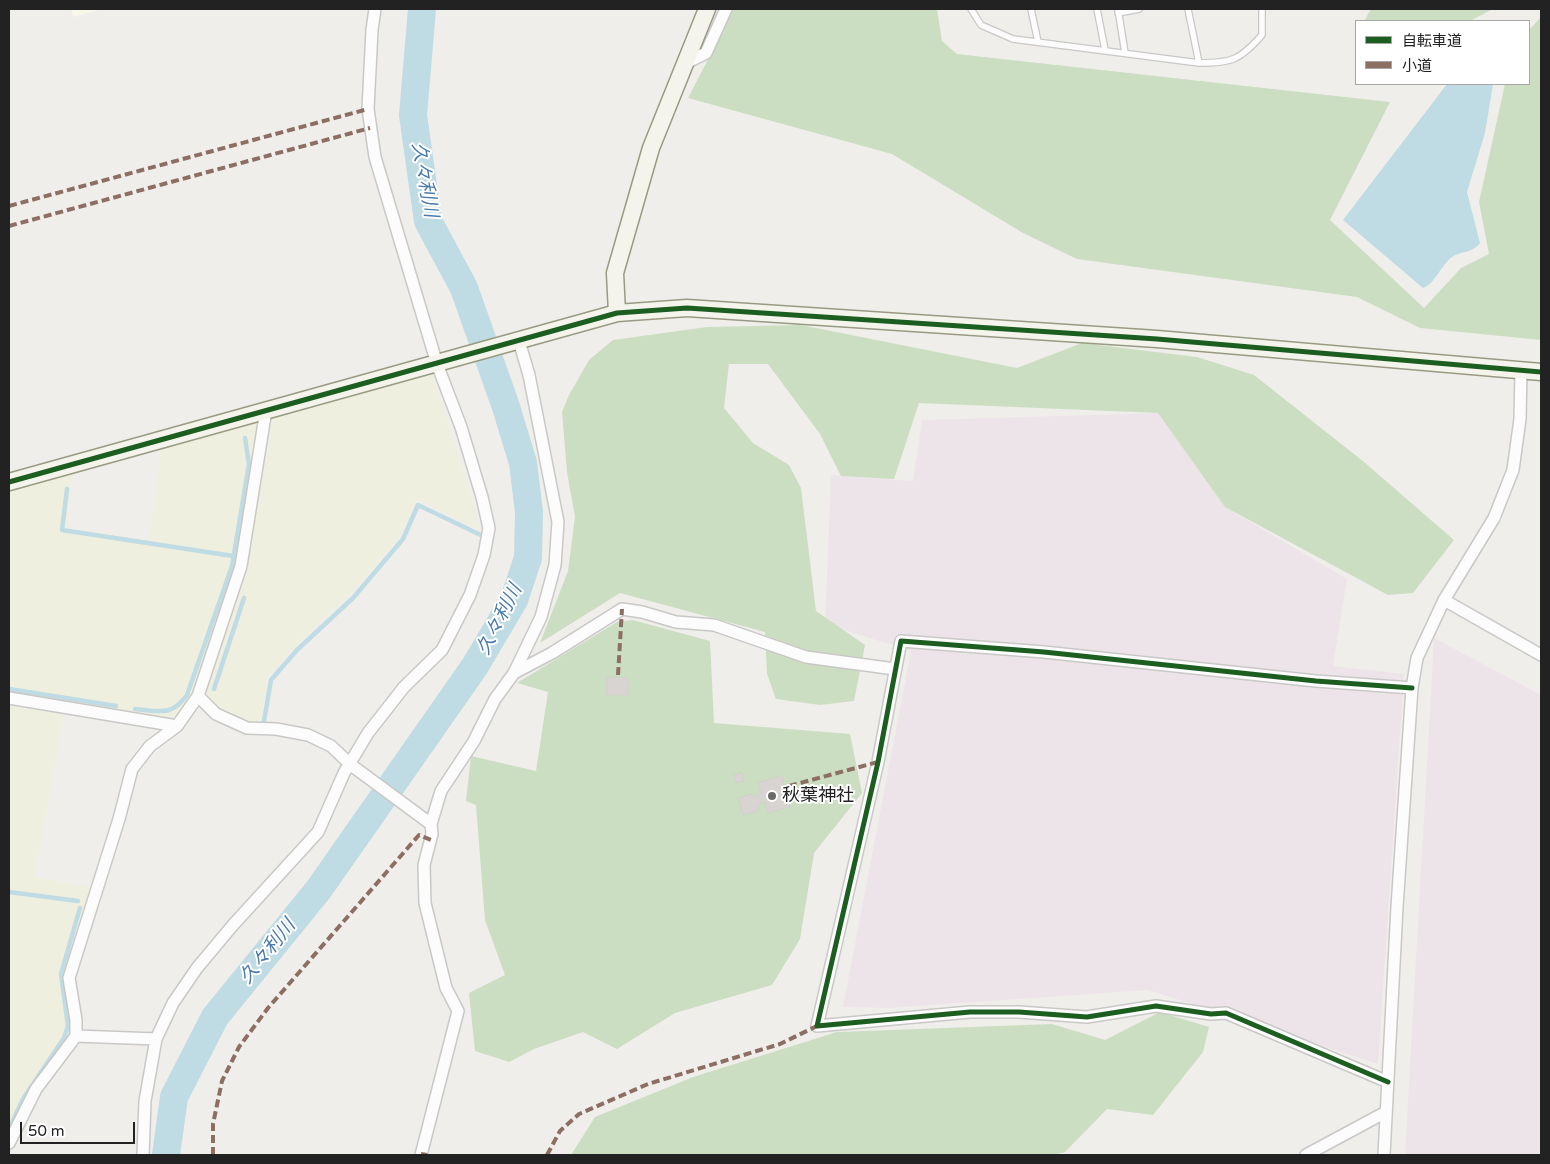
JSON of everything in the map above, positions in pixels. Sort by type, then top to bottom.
[{"type":"street","points":[[143,1155],[145,1101],[156,1039],[173,1003],[197,968],[318,832],[344,773],[351,765],[368,733],[404,687],[442,650],[470,594],[484,555],[489,528],[482,497],[461,428],[437,364],[375,157],[370,128],[368,87],[375,9]]},
{"type":"street","points":[[617,314],[615,273],[651,148],[708,9]]},
{"type":"street","points":[[684,64],[706,53],[726,9]]},
{"type":"street","points":[[9,482],[617,314],[687,308],[1138,338],[1521,372],[1541,372]]},
{"type":"street","points":[[421,1155],[458,1011],[446,988],[425,904],[424,865],[432,834],[432,824],[441,791],[474,741],[495,699],[514,673],[541,617],[555,565],[558,522],[529,375],[519,342]]},
{"type":"street","points":[[1384,1155],[1412,688],[1417,658],[1444,600],[1494,518],[1513,470],[1520,419],[1521,372]]},
{"type":"street","points":[[10,1141],[36,1089],[76,1036],[76,1020],[69,978],[119,818],[132,769],[150,746],[176,726],[198,696],[241,566],[266,410]]},
{"type":"street","points":[[1444,600],[1541,655]]},
{"type":"street","points":[[514,673],[552,653],[622,609],[642,612],[676,622],[714,625],[806,656],[895,669]]},
{"type":"street","points":[[1388,1082],[1226,1013],[1211,1014],[1156,1006],[1086,1017],[1020,1012],[970,1012],[817,1026],[878,762],[901,640],[1044,652],[1316,681],[1412,688]]},
{"type":"street","points":[[198,696],[216,714],[247,728],[276,729],[308,734],[330,746],[351,765],[432,824]]},
{"type":"street","points":[[9,698],[176,726]]},
{"type":"street","points":[[76,1036],[156,1039]]},
{"type":"street","points":[[1306,1155],[1386,1112]]},
{"type":"lane","points":[[970,9],[981,25],[1013,39],[1199,62],[1222,63],[1244,54],[1262,35],[1262,9]]},
{"type":"lane","points":[[1031,9],[1038,42]]},
{"type":"lane","points":[[1097,9],[1105,50]]},
{"type":"lane","points":[[1125,53],[1118,11],[1139,9]]},
{"type":"lane","points":[[1188,9],[1199,62]]},
{"type":"shaded area","points":[[71,9],[102,9],[73,17]]},
{"type":"shaded area","points":[[1159,413],[1225,507],[1347,579],[1333,666],[1404,674],[1378,1064],[1148,990],[889,1008],[843,1007],[911,651],[825,624],[831,475],[913,481],[922,420]]},
{"type":"shaded area","points":[[1434,638],[1541,695],[1541,1155],[1405,1155]]},
{"type":"green space","points":[[734,9],[937,9],[942,41],[957,54],[1390,102],[1330,220],[1424,308],[1461,268],[1489,254],[1479,202],[1505,85],[1530,85],[1530,29],[1541,17],[1541,340],[1420,328],[1357,297],[1077,259],[1023,233],[892,154],[688,98]]},
{"type":"green space","points":[[1371,9],[1493,9],[1472,20],[1365,20]]},
{"type":"green space","points":[[801,325],[1017,368],[1082,343],[1197,357],[1254,375],[1364,462],[1454,540],[1413,593],[1388,595],[1225,507],[1158,413],[919,403],[894,479],[841,476],[820,434],[768,364],[729,364],[724,408],[753,443],[789,465],[801,488],[816,611],[865,645],[854,701],[820,705],[776,699],[767,674],[765,632],[620,593],[540,643],[568,571],[575,517],[567,472],[562,412],[569,395],[589,360],[613,340],[707,327]]},
{"type":"green space","points":[[432,373],[478,517],[479,529],[416,499],[398,539],[348,597],[304,637],[267,676],[261,720],[249,723],[218,711],[202,694],[245,570],[274,417]]},
{"type":"green space","points":[[261,416],[236,565],[194,693],[175,722],[9,695],[9,485],[74,467],[66,528],[149,540],[162,443]]},
{"type":"green space","points":[[633,620],[710,641],[714,723],[850,734],[862,793],[814,853],[800,939],[772,985],[675,1013],[617,1049],[583,1032],[534,1049],[509,1062],[475,1051],[469,993],[505,975],[485,920],[476,805],[466,801],[471,756],[536,771],[548,692],[517,683],[617,622]]},
{"type":"green space","points":[[9,701],[65,710],[35,877],[92,887],[66,975],[74,1034],[9,1135]]},
{"type":"green space","points":[[1160,1012],[1209,1027],[1203,1052],[1153,1115],[1107,1109],[1065,1152],[1053,1155],[571,1155],[595,1117],[693,1077],[837,1032],[1052,1024],[1105,1040]]},
{"type":"water","points":[[1446,85],[1493,85],[1485,133],[1467,192],[1480,243],[1474,249],[1452,257],[1431,282],[1423,288],[1343,220]]},
{"type":"building","points":[[607,677],[628,678],[628,695],[607,695]]},
{"type":"building","points":[[742,773],[744,781],[736,783],[734,775]]},
{"type":"building","name":"秋葉神社","points":[[782,776],[790,807],[767,813],[765,802],[757,805],[758,811],[743,815],[738,798],[752,794],[753,797],[761,794],[758,783]]},
{"type":"waterway","name":"久々利川","points":[[166,1155],[174,1097],[215,1017],[319,889],[475,666],[514,600],[528,558],[529,512],[523,463],[506,407],[464,288],[428,221],[413,115],[422,9]]},
{"type":"waterway","points":[[135,709],[170,710],[176,707],[187,695],[232,566],[249,464],[245,438]]},
{"type":"waterway","points":[[67,489],[62,530],[233,556]]},
{"type":"waterway","points":[[263,727],[271,680],[297,650],[353,598],[403,539],[418,505],[487,538]]},
{"type":"waterway","points":[[214,689],[244,598]]},
{"type":"waterway","points":[[9,689],[116,706]]},
{"type":"waterway","points":[[9,892],[78,901]]},
{"type":"waterway","points":[[9,1129],[23,1099],[64,1038],[68,1026],[61,974],[80,908]]},
{"type":"marked path","points":[[9,206],[368,109]]},
{"type":"marked path","points":[[9,226],[370,128]]},
{"type":"marked path","points":[[618,675],[622,609]]},
{"type":"marked path","points":[[789,786],[878,762]]},
{"type":"marked path","points":[[213,1155],[213,1124],[222,1081],[239,1047],[268,1008],[419,835],[431,840]]},
{"type":"marked path","points":[[547,1155],[560,1131],[579,1114],[648,1084],[780,1044],[817,1026]]},
{"type":"marked path","points":[[421,1154],[427,1155]]},
{"type":"cycle path","points":[[9,482],[617,313],[687,308],[1157,339],[1541,372]]},
{"type":"cycle path","points":[[1388,1082],[1226,1013],[1211,1014],[1156,1006],[1087,1017],[1019,1012],[970,1012],[817,1026],[878,762],[901,641],[1044,652],[1316,681],[1412,688]]},
{"type":"place","name":"秋葉神社","points":[[772,796]]}]
